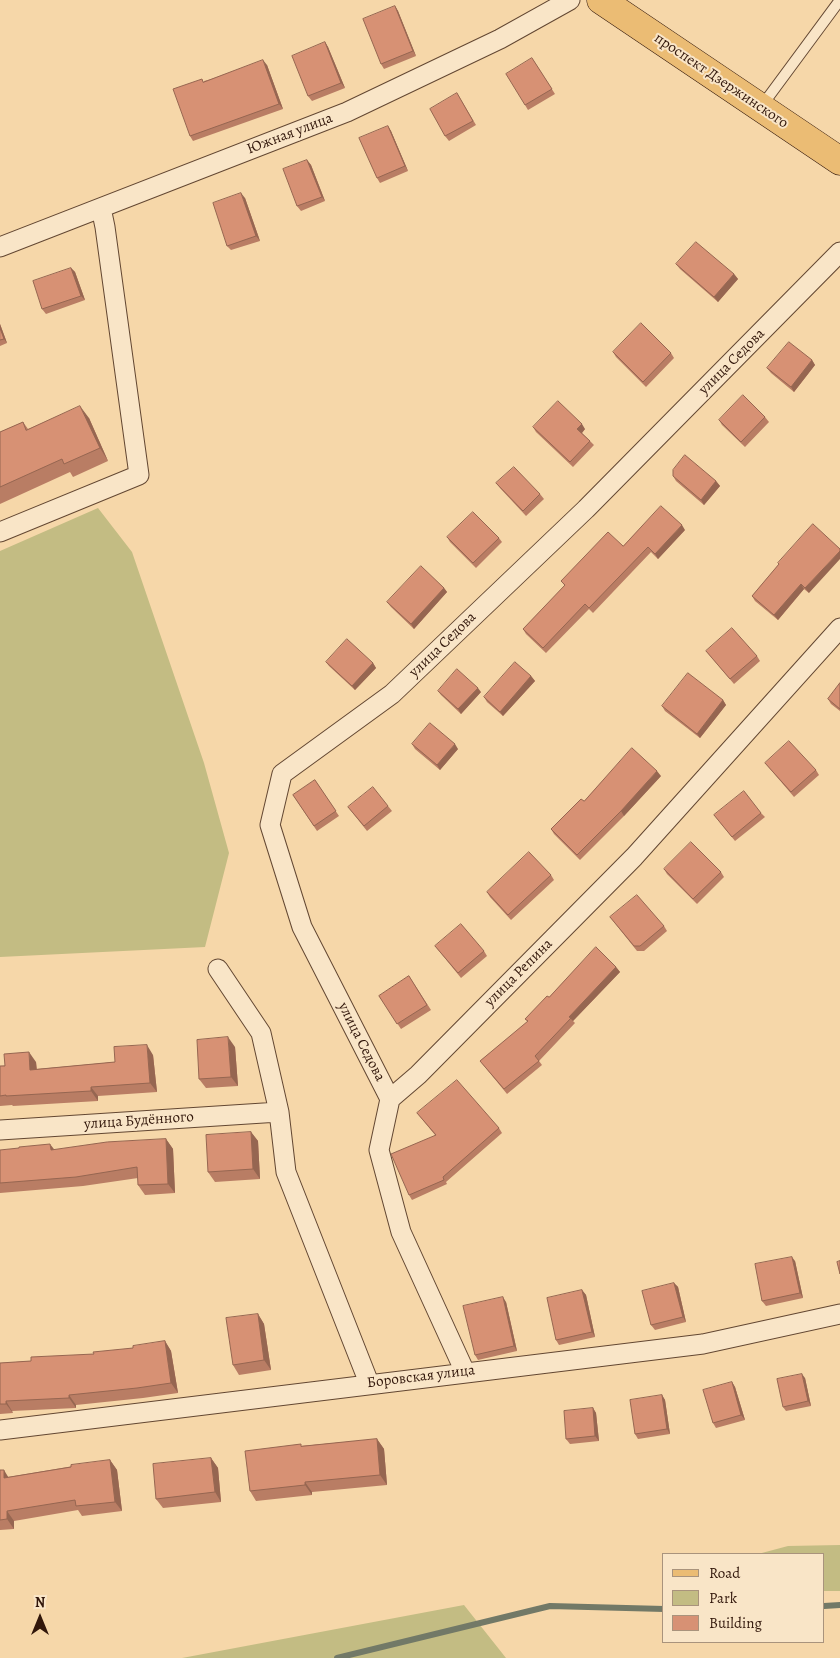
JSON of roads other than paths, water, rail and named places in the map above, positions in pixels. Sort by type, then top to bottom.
[{"type":"main road","name":"проспект Дзержинского","points":[[601,0],[840,161]]},
{"type":"street","name":"Южная улица","points":[[0,247],[347,112],[500,39],[570,0]]},
{"type":"street","points":[[0,532],[139,475],[101,208]]},
{"type":"street","name":"улица Седова","points":[[390,1099],[302,927],[270,825],[282,774],[392,694],[586,509],[840,252]]},
{"type":"street","name":"улица Репина","points":[[390,1099],[418,1075],[634,857],[840,628]]},
{"type":"street","points":[[218,969],[261,1033],[279,1112],[286,1172],[369,1383]]},
{"type":"street","points":[[390,1099],[379,1150],[401,1232],[465,1372]]},
{"type":"street","name":"улица Будённого","points":[[0,1130],[279,1112]]},
{"type":"street","name":"Боровская улица","points":[[0,1430],[369,1383],[703,1344],[840,1314]]},
{"type":"lane","points":[[760,108],[840,0]]},
{"type":"waterway","points":[[825,1606],[840,1605]]},
{"type":"waterway","points":[[337,1658],[550,1606],[662,1609]]}]
